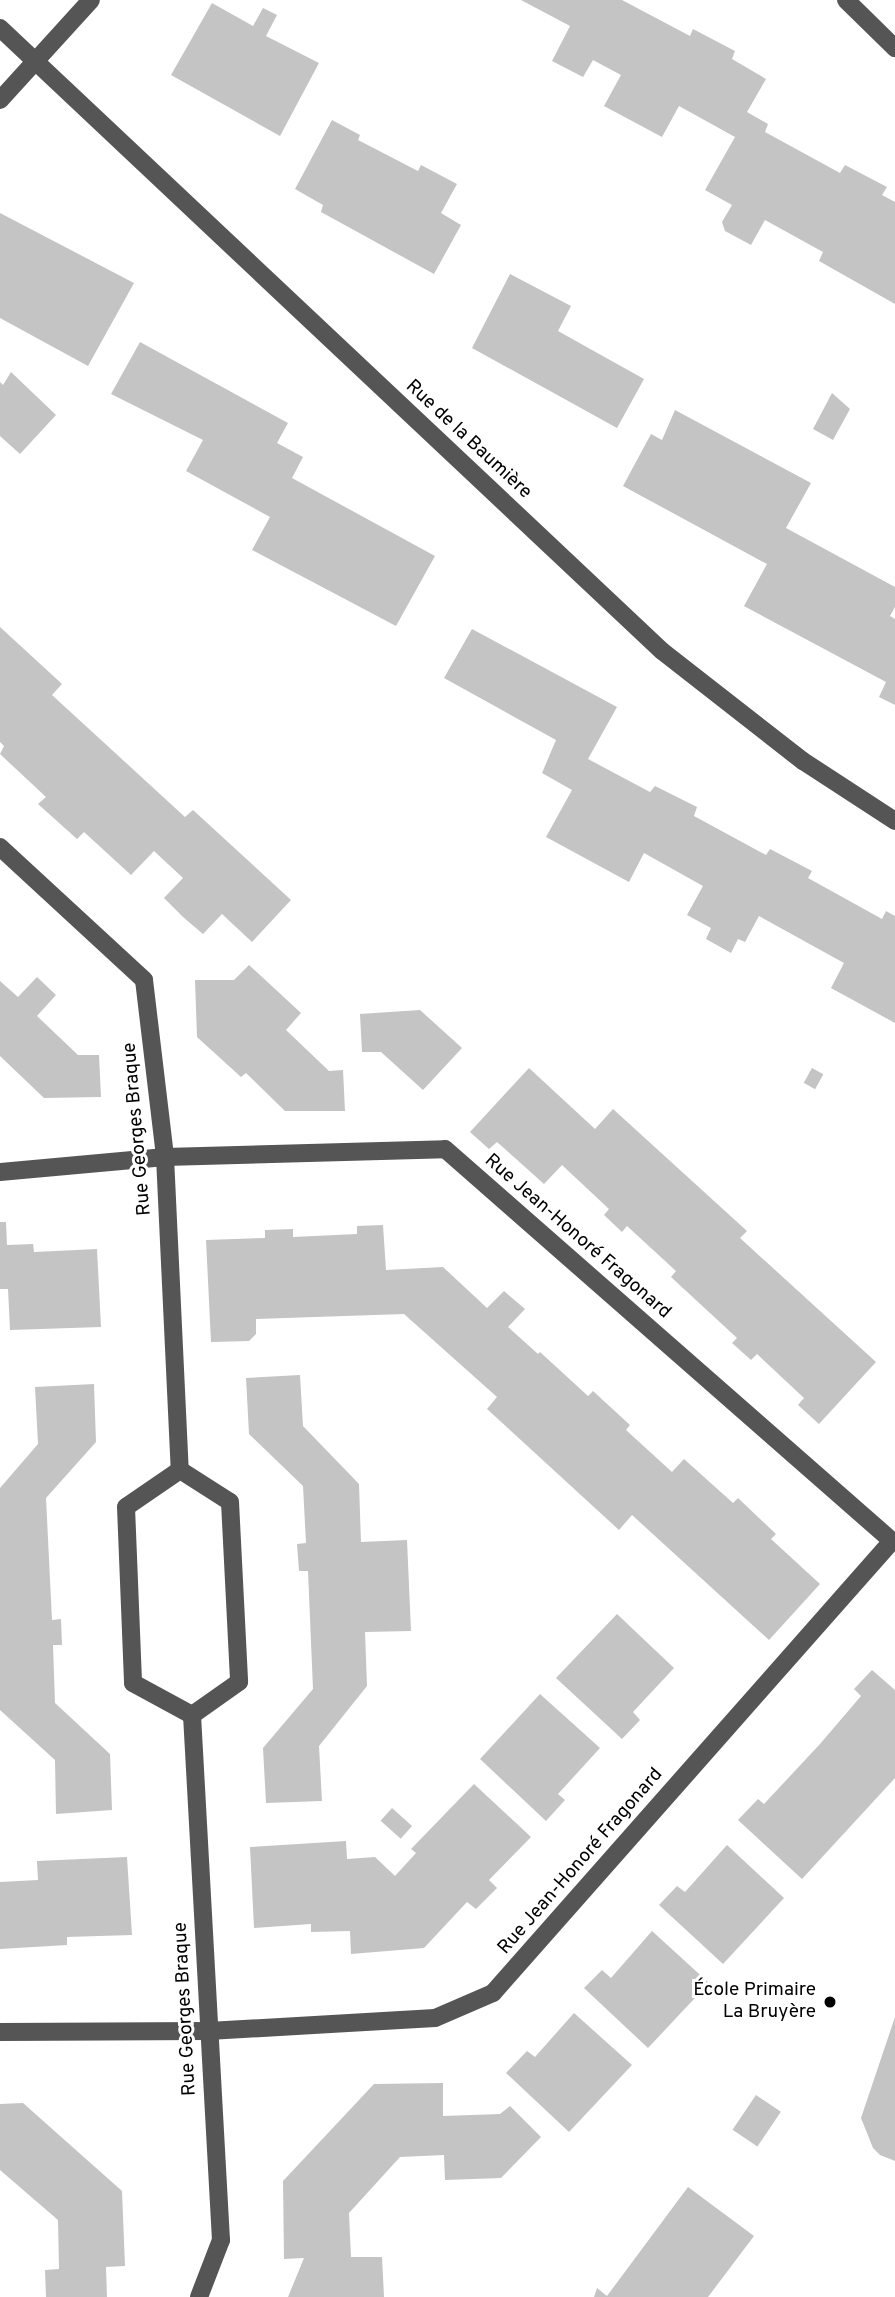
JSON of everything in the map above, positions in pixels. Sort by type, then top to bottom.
[{"type":"street","points":[[0,100],[91,0]]},
{"type":"street","points":[[846,0],[895,48]]},
{"type":"street","name":"Rue de la Baumière","points":[[0,27],[34,62],[662,651],[803,761],[895,821]]},
{"type":"street","name":"Rue Georges Braque","points":[[0,846],[145,980],[165,1157],[180,1470]]},
{"type":"street","name":"Rue Jean-Honoré Fragonard","points":[[0,1172],[165,1157],[445,1149],[894,1540],[493,1993],[435,2018],[208,2031],[0,2032]]},
{"type":"street","points":[[180,1470],[230,1502],[239,1682],[192,1715],[134,1683],[133,1670],[126,1507],[180,1470]]},
{"type":"street","name":"Rue Georges Braque","points":[[192,1715],[221,2240],[199,2297]]},
{"type":"building","points":[[521,0],[622,0],[690,36],[693,29],[735,51],[732,59],[766,79],[747,112],[768,124],[765,132],[840,173],[845,165],[887,187],[882,195],[895,202],[895,304],[819,261],[823,252],[765,220],[751,245],[725,231],[722,222],[732,205],[705,190],[735,137],[679,106],[662,137],[604,106],[621,75],[593,60],[583,77],[552,61],[570,26]]},
{"type":"building","points":[[212,3],[253,26],[263,8],[277,15],[266,36],[319,63],[280,136],[171,75]]},
{"type":"building","points":[[332,120],[360,135],[358,140],[418,171],[421,165],[457,184],[441,213],[461,225],[434,274],[321,212],[323,205],[295,189]]},
{"type":"building","points":[[0,213],[134,283],[88,366],[0,318]]},
{"type":"building","points":[[510,274],[571,306],[558,331],[644,379],[617,428],[472,348]]},
{"type":"building","points":[[140,342],[288,423],[277,443],[303,457],[292,478],[435,556],[396,626],[252,550],[270,517],[186,471],[203,440],[111,394]]},
{"type":"building","points":[[11,372],[56,415],[20,454],[0,436],[0,382],[3,385]]},
{"type":"building","points":[[832,393],[850,409],[833,440],[813,429]]},
{"type":"building","points":[[675,410],[811,483],[786,528],[895,587],[895,607],[890,616],[895,619],[895,705],[879,697],[886,682],[744,606],[767,564],[623,486],[651,434],[662,440]]},
{"type":"building","points":[[0,627],[62,684],[52,695],[185,817],[193,810],[291,900],[252,942],[222,914],[203,934],[183,917],[164,898],[183,878],[154,851],[131,875],[84,832],[77,839],[38,804],[46,797],[0,754],[4,746],[0,742]]},
{"type":"building","points":[[472,629],[617,707],[588,759],[650,792],[655,786],[697,807],[694,816],[766,855],[770,849],[812,871],[808,878],[882,919],[886,911],[895,916],[895,1023],[831,988],[844,963],[759,916],[745,942],[738,939],[731,953],[706,939],[711,928],[687,915],[703,886],[644,853],[629,882],[546,837],[572,790],[542,773],[556,740],[444,678]]},
{"type":"building","points":[[249,965],[301,1013],[286,1030],[329,1071],[343,1070],[345,1111],[285,1111],[246,1073],[241,1077],[197,1037],[195,980],[234,980]]},
{"type":"building","points":[[37,977],[56,995],[37,1016],[78,1055],[99,1055],[101,1097],[44,1098],[0,1056],[0,981],[18,997]]},
{"type":"building","points":[[420,1010],[462,1048],[423,1090],[381,1052],[362,1052],[360,1014]]},
{"type":"building","points":[[529,1068],[595,1129],[613,1109],[747,1231],[740,1238],[876,1362],[819,1424],[798,1405],[804,1398],[757,1354],[751,1360],[732,1343],[737,1338],[671,1277],[676,1271],[627,1226],[622,1232],[604,1215],[609,1209],[562,1165],[544,1184],[497,1142],[489,1149],[470,1132]]},
{"type":"building","points":[[812,1068],[823,1074],[815,1089],[804,1083]]},
{"type":"building","points":[[0,1222],[6,1222],[7,1245],[33,1244],[34,1252],[97,1249],[101,1327],[10,1330],[8,1289],[0,1289]]},
{"type":"building","points":[[383,1225],[386,1270],[443,1267],[487,1308],[504,1291],[525,1309],[508,1327],[538,1354],[540,1352],[588,1396],[593,1391],[630,1425],[626,1430],[672,1472],[684,1459],[733,1503],[738,1498],[776,1534],[771,1539],[820,1584],[769,1640],[632,1515],[619,1530],[487,1409],[497,1397],[404,1314],[256,1319],[256,1334],[249,1341],[211,1342],[206,1240],[265,1238],[265,1230],[293,1229],[293,1237],[357,1234],[357,1226]]},
{"type":"building","points":[[300,1375],[303,1426],[359,1484],[361,1542],[407,1540],[411,1631],[365,1632],[367,1686],[319,1746],[322,1801],[266,1803],[263,1748],[313,1689],[308,1571],[299,1571],[297,1544],[306,1543],[303,1486],[249,1434],[246,1378]]},
{"type":"building","points":[[94,1384],[96,1442],[46,1498],[52,1620],[61,1619],[62,1645],[53,1645],[55,1703],[110,1754],[112,1810],[56,1814],[55,1760],[0,1710],[0,1488],[38,1444],[35,1387]]},
{"type":"building","points":[[617,1614],[674,1668],[633,1712],[640,1720],[622,1739],[556,1678]]},
{"type":"building","points":[[872,1670],[895,1690],[895,1778],[802,1879],[738,1820],[758,1799],[764,1804],[820,1744],[861,1696],[854,1689]]},
{"type":"building","points":[[540,1694],[600,1748],[558,1794],[565,1800],[546,1821],[480,1759]]},
{"type":"building","points":[[474,1784],[531,1837],[489,1880],[497,1888],[476,1909],[467,1902],[424,1948],[351,1954],[350,1931],[311,1932],[311,1924],[254,1928],[250,1847],[346,1841],[347,1859],[375,1857],[395,1876],[416,1853],[411,1849]]},
{"type":"building","points":[[392,1808],[412,1826],[401,1839],[381,1821]]},
{"type":"building","points":[[727,1845],[784,1898],[723,1964],[659,1905],[677,1886],[685,1892]]},
{"type":"building","points":[[127,1857],[132,1935],[67,1937],[67,1945],[0,1949],[0,1882],[38,1880],[37,1861]]},
{"type":"building","points":[[652,1931],[709,1983],[648,2048],[584,1988],[602,1970],[611,1978]]},
{"type":"building","points":[[574,2013],[632,2065],[569,2132],[506,2073],[527,2051],[535,2057]]},
{"type":"building","points":[[895,2017],[895,2161],[880,2155],[873,2148],[861,2118]]},
{"type":"building","points":[[443,2083],[443,2116],[500,2114],[510,2106],[541,2137],[501,2178],[445,2180],[444,2155],[400,2157],[349,2213],[351,2257],[382,2257],[384,2297],[288,2297],[304,2258],[284,2259],[283,2181],[374,2084]]},
{"type":"building","points":[[756,2095],[781,2112],[757,2147],[733,2130]]},
{"type":"building","points":[[23,2103],[122,2191],[125,2266],[106,2267],[107,2297],[46,2297],[45,2270],[59,2269],[58,2220],[0,2170],[0,2104]]},
{"type":"building","points":[[688,2187],[754,2236],[708,2297],[594,2297],[597,2288],[607,2296]]},
{"type":"place","name":"École Primaire La Bruyère","points":[[830,2002]]}]
